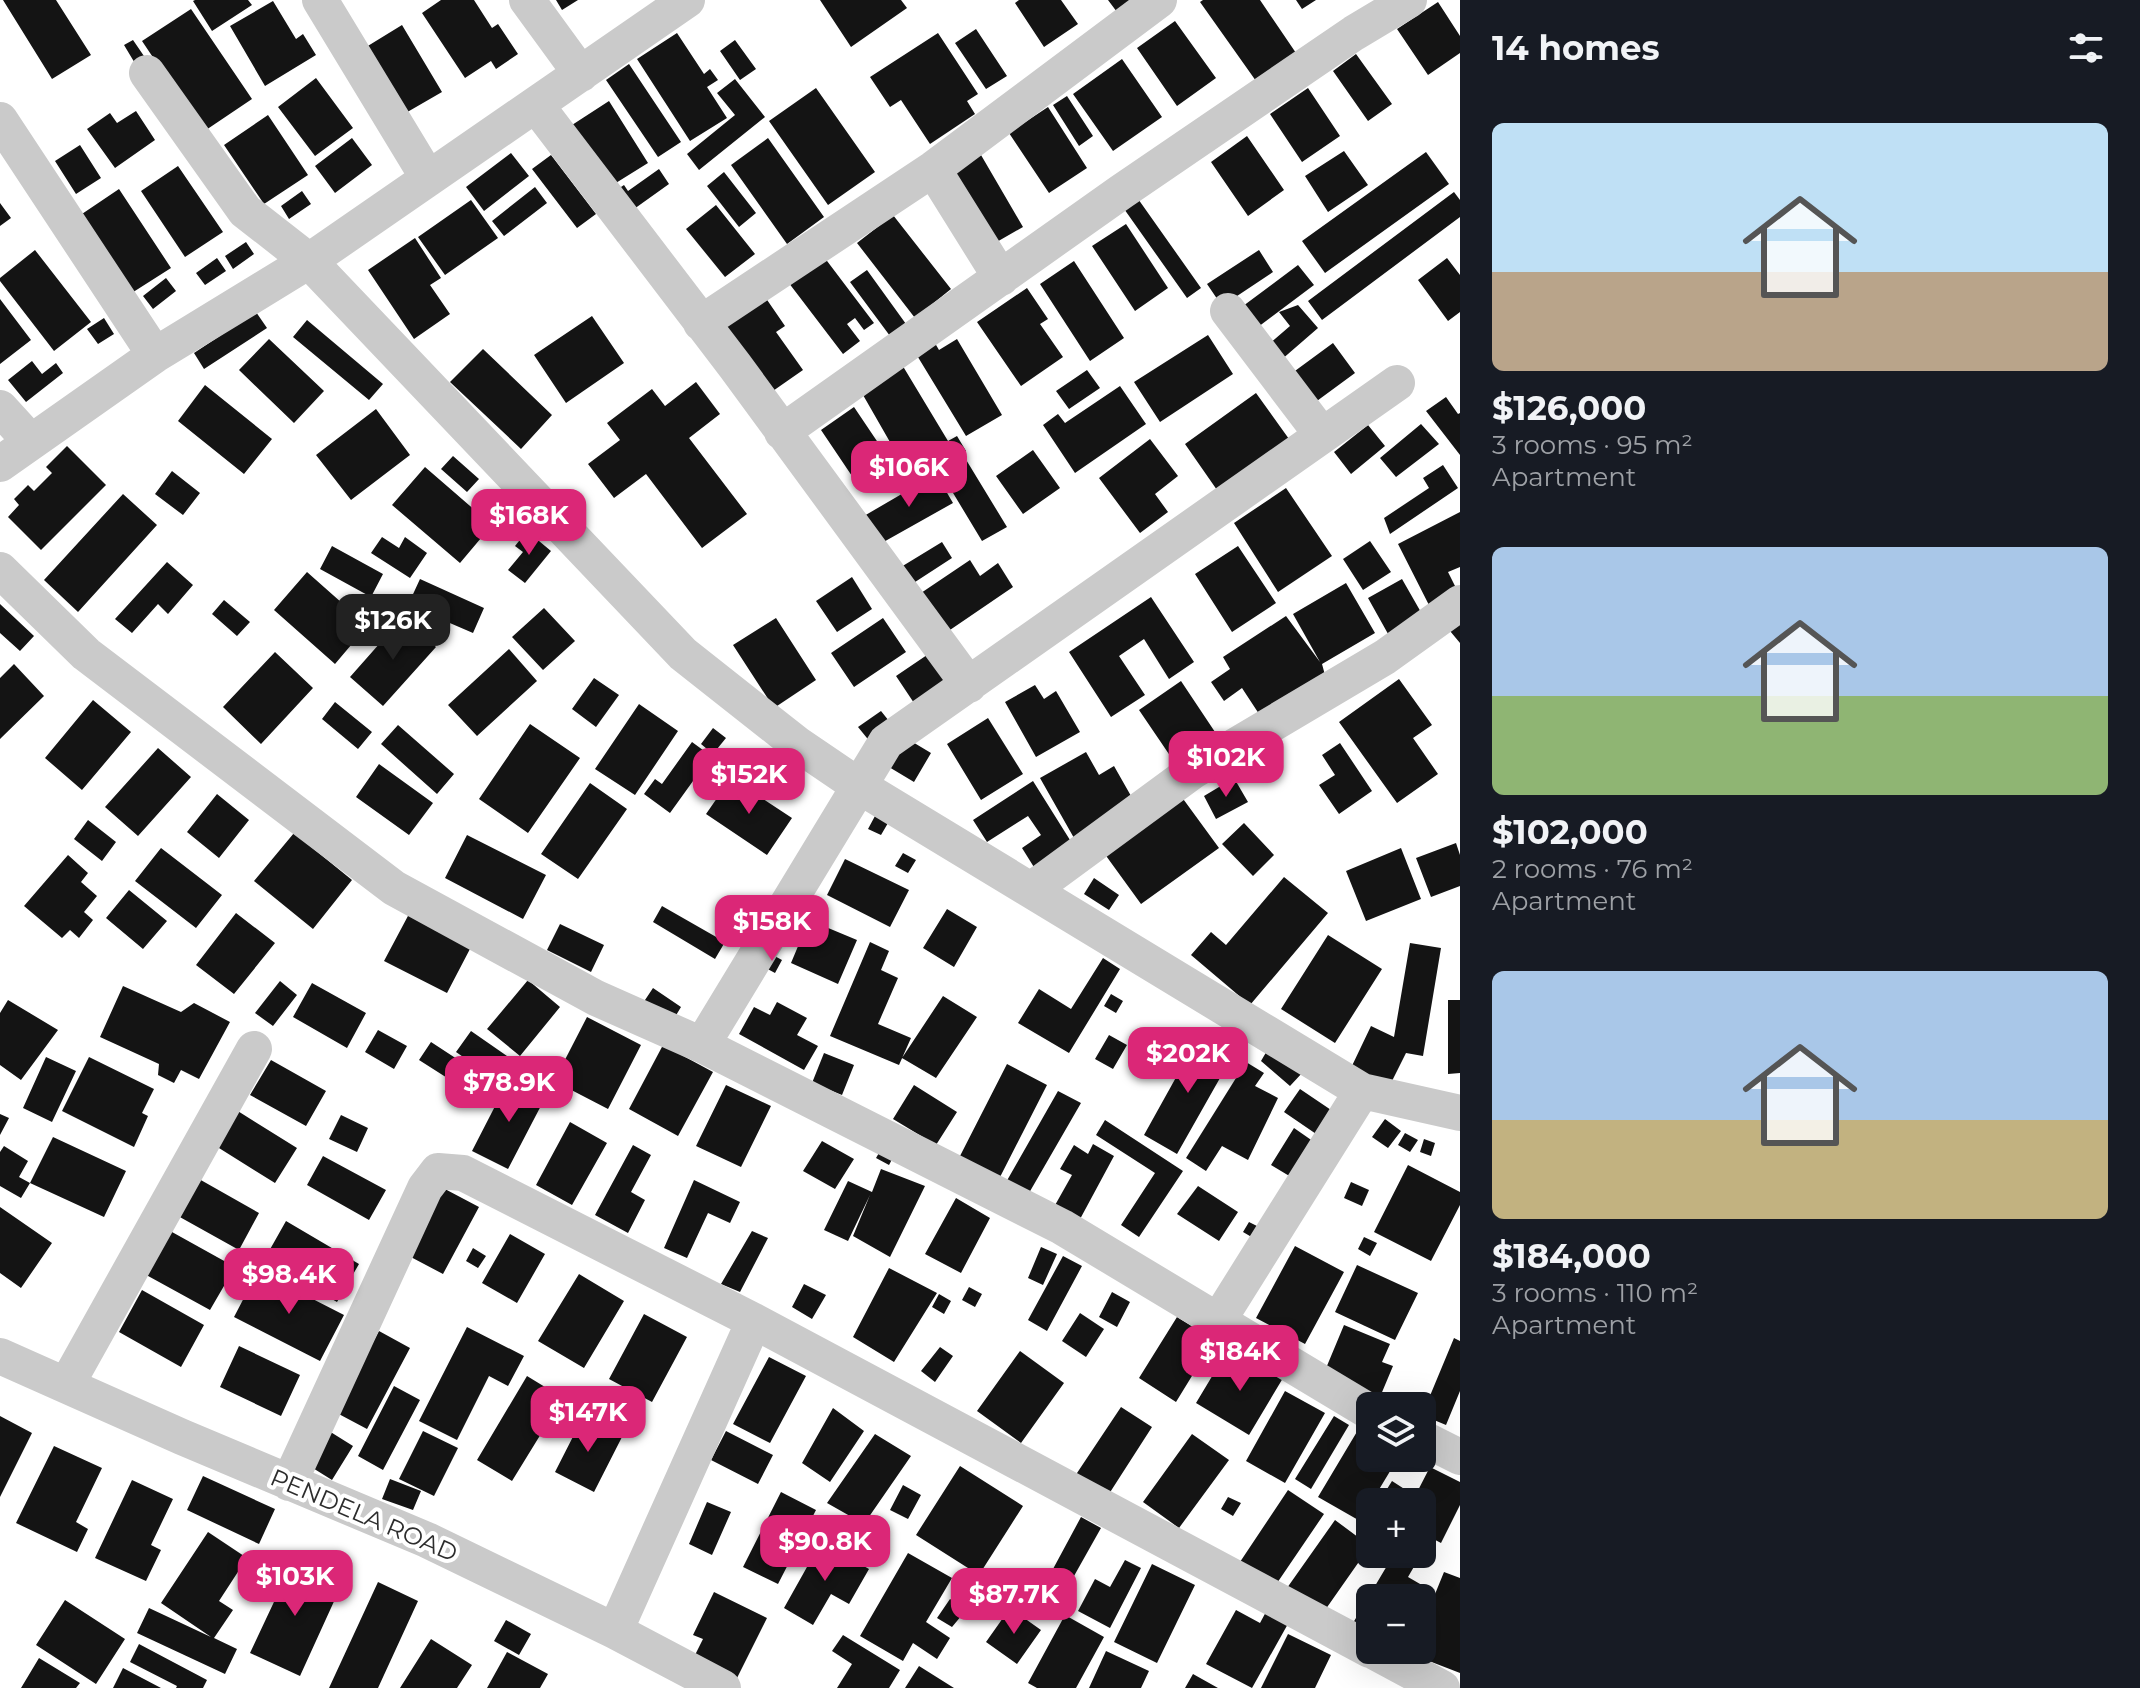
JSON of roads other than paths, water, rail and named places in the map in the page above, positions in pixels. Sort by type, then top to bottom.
[{"type":"street","points":[[320,0],[428,178]]},
{"type":"street","points":[[527,0],[581,74]]},
{"type":"street","points":[[0,464],[155,355],[309,261],[687,0]]},
{"type":"street","points":[[701,323],[933,169],[1159,0]]},
{"type":"street","points":[[782,432],[1121,192],[1354,33],[1409,0]]},
{"type":"street","points":[[147,73],[245,211],[309,261],[683,654],[797,744],[859,786],[1362,1091],[1460,1113]]},
{"type":"street","points":[[536,105],[969,685]]},
{"type":"street","points":[[0,120],[155,355]]},
{"type":"street","points":[[933,169],[1001,278]]},
{"type":"street","points":[[1228,311],[1322,435]]},
{"type":"street","points":[[702,1045],[886,742],[1397,383]]},
{"type":"street","points":[[0,408],[31,442]]},
{"type":"street","points":[[0,570],[86,654],[394,888],[596,998],[702,1045],[1062,1227],[1356,1404]]},
{"type":"street","points":[[1031,890],[1193,771],[1385,657],[1460,603]]},
{"type":"street","points":[[67,1384],[254,1049]]},
{"type":"street","points":[[1218,1321],[1362,1091]]},
{"type":"street","points":[[289,1483],[425,1188],[438,1171],[463,1173],[754,1321],[1356,1643]]},
{"type":"street","points":[[615,1631],[754,1321]]},
{"type":"street","name":"PENDELA ROAD","points":[[0,1356],[427,1540],[615,1631],[723,1688]]},
{"type":"street","points":[[1436,1445],[1460,1457]]},
{"type":"street","points":[[1397,1664],[1442,1688]]}]
